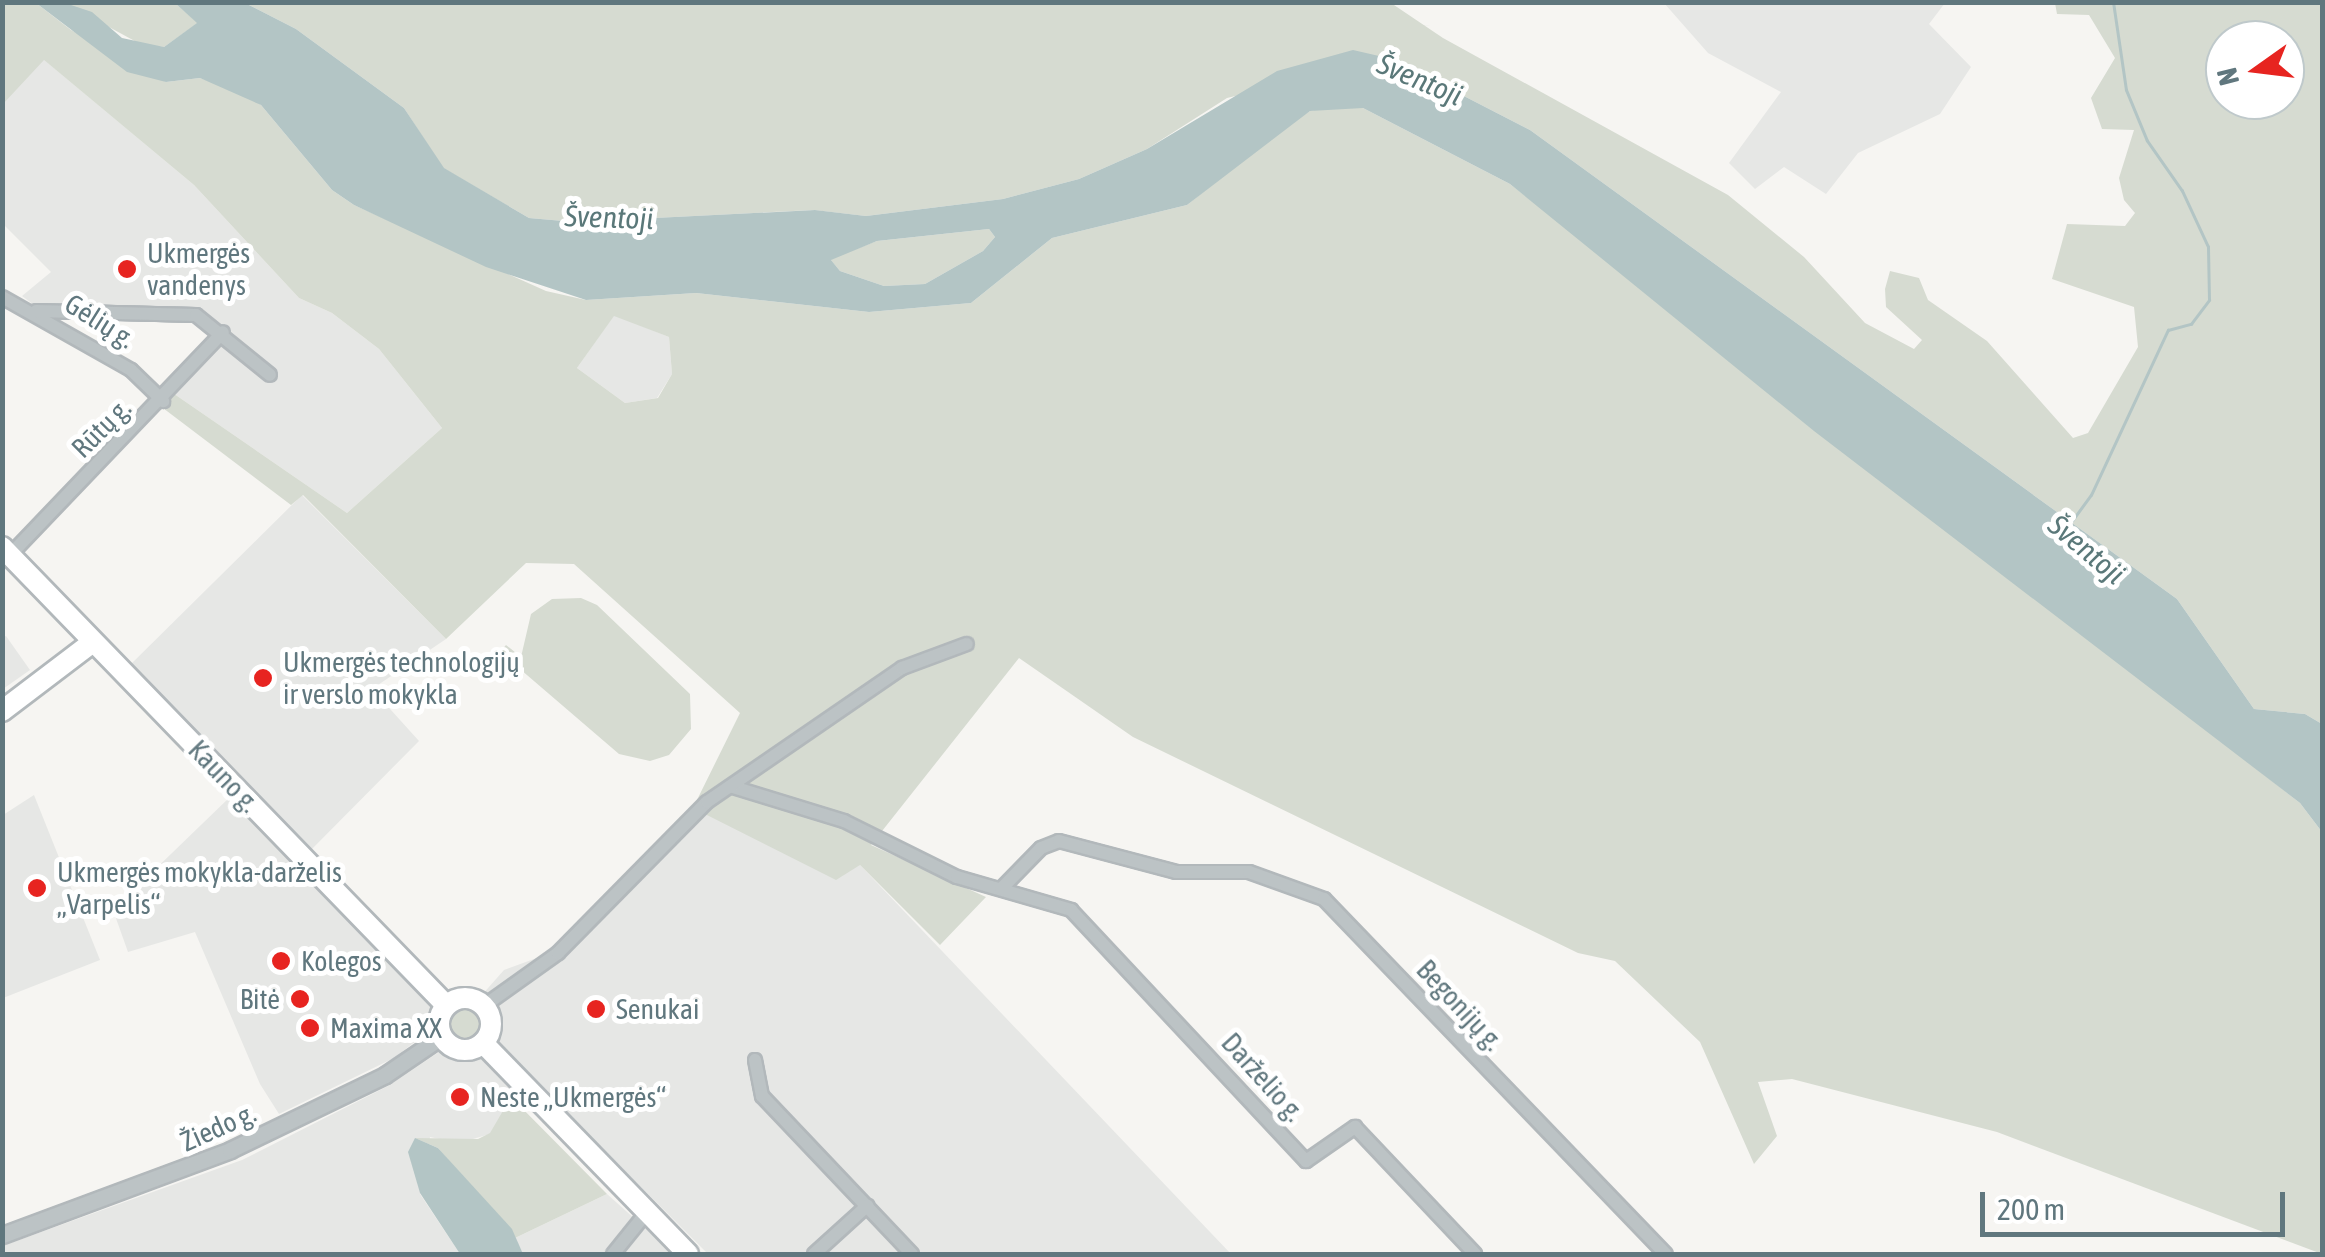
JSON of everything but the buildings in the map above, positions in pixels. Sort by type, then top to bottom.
[{"type":"main road","name":"Kauno g.","points":[[6,551],[446,1005]]},
{"type":"main road","points":[[2,711],[93,642]]},
{"type":"main road","points":[[462,997],[484,1006],[491,1022],[483,1043],[461,1050],[442,1037],[438,1020],[446,1005],[462,997]]},
{"type":"main road","points":[[483,1043],[688,1254]]},
{"type":"street","name":"Gėlių g.","points":[[2,297],[36,310],[130,370],[163,400]]},
{"type":"street","points":[[36,310],[196,316],[223,332],[270,375]]},
{"type":"street","name":"Rūtų g.","points":[[6,551],[163,400],[223,332]]},
{"type":"street","points":[[484,1006],[558,953],[654,849],[734,787],[902,668],[967,644]]},
{"type":"street","points":[[734,787],[844,822],[957,877],[1001,888]]},
{"type":"street","name":"Begonijų g.","points":[[1001,888],[1040,848],[1060,841],[1176,872],[1264,876],[1293,883],[1338,910],[1666,1254]]},
{"type":"street","name":"Darželio g.","points":[[1001,888],[1059,905],[1090,925],[1306,1161],[1355,1127],[1475,1254]]},
{"type":"street","name":"Žiedo g.","points":[[2,1236],[230,1150],[385,1075],[442,1037]]},
{"type":"street","points":[[755,1060],[762,1096],[912,1254]]},
{"type":"street","points":[[814,1254],[866,1206]]},
{"type":"street","points":[[613,1254],[647,1212]]},
{"type":"shaded area","points":[[3,3],[36,3],[71,30],[166,82],[200,78],[239,91],[261,105],[332,190],[354,205],[546,291],[586,300],[696,293],[869,312],[971,303],[1052,238],[1187,205],[1284,127],[1310,111],[1344,104],[1363,108],[1510,184],[2300,803],[2322,832],[2322,1254],[1997,1132],[1792,1079],[1758,1082],[1777,1136],[1754,1164],[1700,1042],[1615,961],[1578,953],[1133,737],[1019,658],[871,845],[986,897],[940,945],[860,865],[836,880],[693,808],[740,713],[574,564],[526,563],[446,639],[303,495],[291,505],[155,402],[167,389],[347,513],[442,428],[379,349],[332,313],[299,298],[194,185],[44,60],[3,104]],"holes":[[[614,316],[669,337],[672,374],[658,398],[625,403],[577,368]]]},
{"type":"shaded area","points":[[65,3],[175,3],[198,23],[164,47],[142,45]]},
{"type":"shaded area","points":[[245,3],[1391,3],[1443,38],[1728,195],[1804,257],[1865,323],[1914,349],[1922,340],[1886,307],[1885,289],[1890,271],[1919,278],[1928,300],[1987,341],[2073,438],[2088,433],[2138,347],[2134,307],[2052,279],[2067,224],[2125,226],[2135,213],[2124,200],[2119,178],[2134,130],[2102,129],[2091,98],[2115,58],[2089,15],[2057,14],[2055,3],[2322,3],[2322,724],[2305,714],[2254,709],[2177,599],[1530,130],[1392,59],[1227,98],[1147,149],[1079,179],[1003,199],[866,216],[814,210],[575,222],[529,218],[443,168],[404,108],[296,29]]},
{"type":"shaded area","points":[[1664,3],[1945,3],[1929,24],[1971,67],[1940,114],[1858,153],[1826,194],[1784,167],[1755,189],[1729,163],[1781,92],[1708,53]]},
{"type":"shaded area","points":[[43,59],[194,185],[299,298],[332,313],[379,349],[442,428],[347,513],[167,389],[213,339],[194,319],[46,314],[22,296],[51,272],[3,224],[2,104]]},
{"type":"shaded area","points":[[989,229],[995,237],[983,251],[925,284],[884,286],[840,271],[830,259],[877,241]]},
{"type":"shaded area","points":[[614,315],[669,337],[672,374],[657,398],[625,403],[577,368]]},
{"type":"shaded area","name":"Ukmergės technologijų ir verslo mokykla","points":[[302,495],[446,639],[372,689],[419,741],[308,853],[128,667]]},
{"type":"shaded area","points":[[581,598],[597,605],[690,694],[691,729],[669,755],[650,761],[619,754],[500,652],[506,645],[521,657],[531,614],[552,599]]},
{"type":"shaded area","points":[[3,637],[30,670],[3,689]]},
{"type":"shaded area","name":"Ukmergės mokykla-darželis „Varpelis“","points":[[34,795],[100,960],[3,998],[3,815]]},
{"type":"shaded area","points":[[231,796],[434,1010],[430,1030],[394,1058],[279,1114],[260,1084],[195,932],[128,952],[113,910]]},
{"type":"shaded area","points":[[693,808],[860,865],[1231,1254],[708,1254],[495,1041],[495,1018],[481,996],[504,970],[545,955]]},
{"type":"shaded area","points":[[464,1004],[477,1010],[483,1023],[477,1036],[464,1042],[451,1036],[445,1023],[451,1010]]},
{"type":"shaded area","points":[[442,1050],[481,1055],[517,1090],[490,1134],[459,1143],[430,1137],[420,1194],[460,1254],[3,1254],[2,1246],[242,1160],[388,1086]]},
{"type":"shaded area","points":[[511,1097],[607,1194],[515,1238],[438,1148],[415,1138],[478,1139],[490,1133]]},
{"type":"shaded area","points":[[607,1194],[674,1254],[523,1254],[515,1238]]},
{"type":"water","name":"Šventoji","points":[[36,3],[65,3],[92,12],[122,38],[164,47],[197,23],[175,3],[245,3],[296,29],[404,108],[444,168],[529,218],[575,222],[815,210],[866,216],[1003,199],[1079,179],[1147,149],[1277,71],[1353,50],[1392,59],[1530,130],[2177,599],[2254,709],[2305,714],[2322,724],[2322,832],[2300,803],[1814,431],[1510,184],[1363,108],[1310,111],[1187,205],[1052,238],[971,303],[869,312],[696,293],[586,300],[486,267],[354,205],[332,190],[261,105],[200,78],[166,82],[127,72]],"holes":[[[989,229],[995,237],[983,251],[925,284],[884,286],[840,271],[831,260],[877,241]]]},
{"type":"water","points":[[415,1138],[438,1148],[512,1229],[523,1254],[460,1254],[420,1193],[408,1152]]},
{"type":"waterway","name":"Šventoji","points":[[2069,525],[2091,495],[2168,330],[2191,324],[2209,300],[2208,247],[2182,191],[2147,141],[2126,90],[2113,2]]},
{"type":"place","name":"Ukmergės vandenys","points":[[127,269]]},
{"type":"place","name":"Ukmergės technologijų ir verslo mokykla","points":[[263,678]]},
{"type":"place","name":"Ukmergės mokykla-darželis „Varpelis“","points":[[37,888]]},
{"type":"place","name":"Kolegos","points":[[281,961]]},
{"type":"place","name":"Bitė","points":[[300,999]]},
{"type":"place","name":"Senukai","points":[[596,1009]]},
{"type":"place","name":"Maxima XX","points":[[310,1028]]},
{"type":"place","name":"Neste „Ukmergės“","points":[[460,1097]]}]
